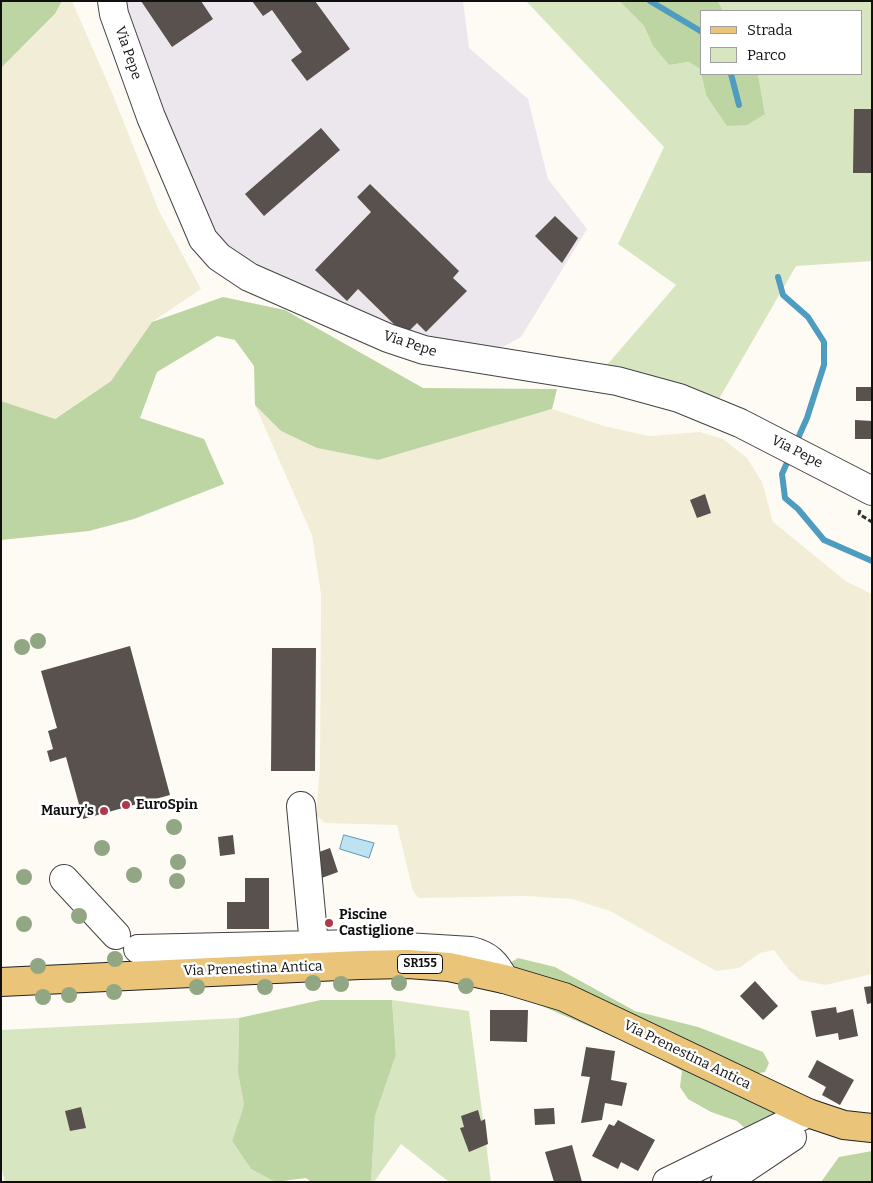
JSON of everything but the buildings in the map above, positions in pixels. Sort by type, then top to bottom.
[{"type":"main road","name":"Via Prenestina Antica","points":[[1,982],[196,949],[449,967],[504,979],[574,1001],[808,1114],[844,1125],[869,1128]]},
{"type":"street","name":"Via Pepe","points":[[112,1],[114,14],[151,118],[200,231],[213,251],[230,266],[250,277],[411,346],[451,356],[595,376],[638,386],[699,405],[793,450],[872,491]]},
{"type":"street","points":[[301,806],[314,944]]},
{"type":"street","name":"Via Prenestina Antica","points":[[64,879],[127,942],[196,949],[357,944],[471,952],[488,957],[497,965],[504,979]]},
{"type":"street","points":[[667,1182],[808,1114]]},
{"type":"street","points":[[725,1182],[792,1137],[803,1126],[808,1114]]},
{"type":"shaded area","points":[[62,1],[72,1],[113,95],[159,211],[201,289],[152,322],[111,381],[54,419],[1,401],[1,68],[55,15]]},
{"type":"shaded area","points":[[123,1],[463,1],[469,48],[528,99],[548,179],[587,229],[521,337],[484,357],[412,341],[236,265],[200,216]]},
{"type":"shaded area","points":[[255,405],[281,431],[317,448],[378,460],[552,409],[604,426],[649,436],[700,432],[723,439],[747,458],[762,482],[773,522],[847,582],[872,594],[872,974],[825,985],[800,980],[789,970],[774,950],[760,953],[739,968],[716,971],[610,911],[572,899],[526,896],[419,898],[413,891],[397,825],[325,823],[316,815],[320,766],[321,594],[312,535]]},
{"type":"green space","points":[[1,1],[62,1],[55,14],[1,68]]},
{"type":"green space","points":[[526,1],[619,1],[644,26],[653,46],[669,65],[689,62],[700,69],[706,95],[765,114],[758,75],[863,75],[863,10],[722,10],[718,1],[872,1],[872,261],[796,266],[716,404],[600,373],[676,285],[618,244],[664,147]]},
{"type":"green space","points":[[619,1],[718,1],[722,10],[700,10],[700,69],[689,62],[669,65],[653,46],[644,26]]},
{"type":"green space","points":[[701,75],[758,75],[765,114],[747,125],[727,126],[706,95]]},
{"type":"green space","points":[[223,297],[285,310],[423,388],[557,389],[552,409],[378,460],[317,448],[281,431],[255,405],[254,366],[235,340],[217,336],[157,372],[140,418],[204,439],[224,484],[134,519],[89,531],[1,540],[1,401],[55,419],[111,381],[152,322]]},
{"type":"green space","points":[[518,958],[555,967],[635,1011],[698,1027],[763,1052],[769,1063],[765,1072],[754,1074],[738,1069],[725,1090],[758,1096],[796,1114],[759,1141],[737,1121],[711,1112],[688,1099],[680,1087],[682,1071],[647,1051],[516,995],[505,966]]},
{"type":"green space","points":[[321,1000],[392,1000],[396,1055],[375,1116],[371,1182],[311,1182],[306,1178],[275,1182],[251,1169],[232,1141],[244,1105],[238,1073],[239,1018]]},
{"type":"green space","points":[[392,1000],[469,1011],[491,1182],[449,1182],[401,1144],[374,1182],[371,1182],[375,1116],[396,1055]]},
{"type":"green space","points":[[239,1018],[238,1073],[244,1105],[232,1141],[251,1169],[275,1182],[5,1182],[1,1166],[1,1030]]},
{"type":"green space","points":[[872,1151],[872,1182],[821,1182],[839,1157]]},
{"type":"water","points":[[344,835],[374,843],[369,858],[340,849]]},
{"type":"waterway","points":[[650,1],[700,31]]},
{"type":"waterway","points":[[731,75],[739,105]]},
{"type":"waterway","points":[[778,277],[783,295],[808,317],[824,342],[824,365],[807,418],[795,445]]},
{"type":"waterway","points":[[790,456],[782,474],[785,498],[798,509],[824,540],[872,561]]},
{"type":"place","name":"EuroSpin","points":[[126,805]]},
{"type":"place","name":"Maury's","points":[[104,811]]},
{"type":"place","name":"Piscine Castiglione","points":[[329,923]]}]
